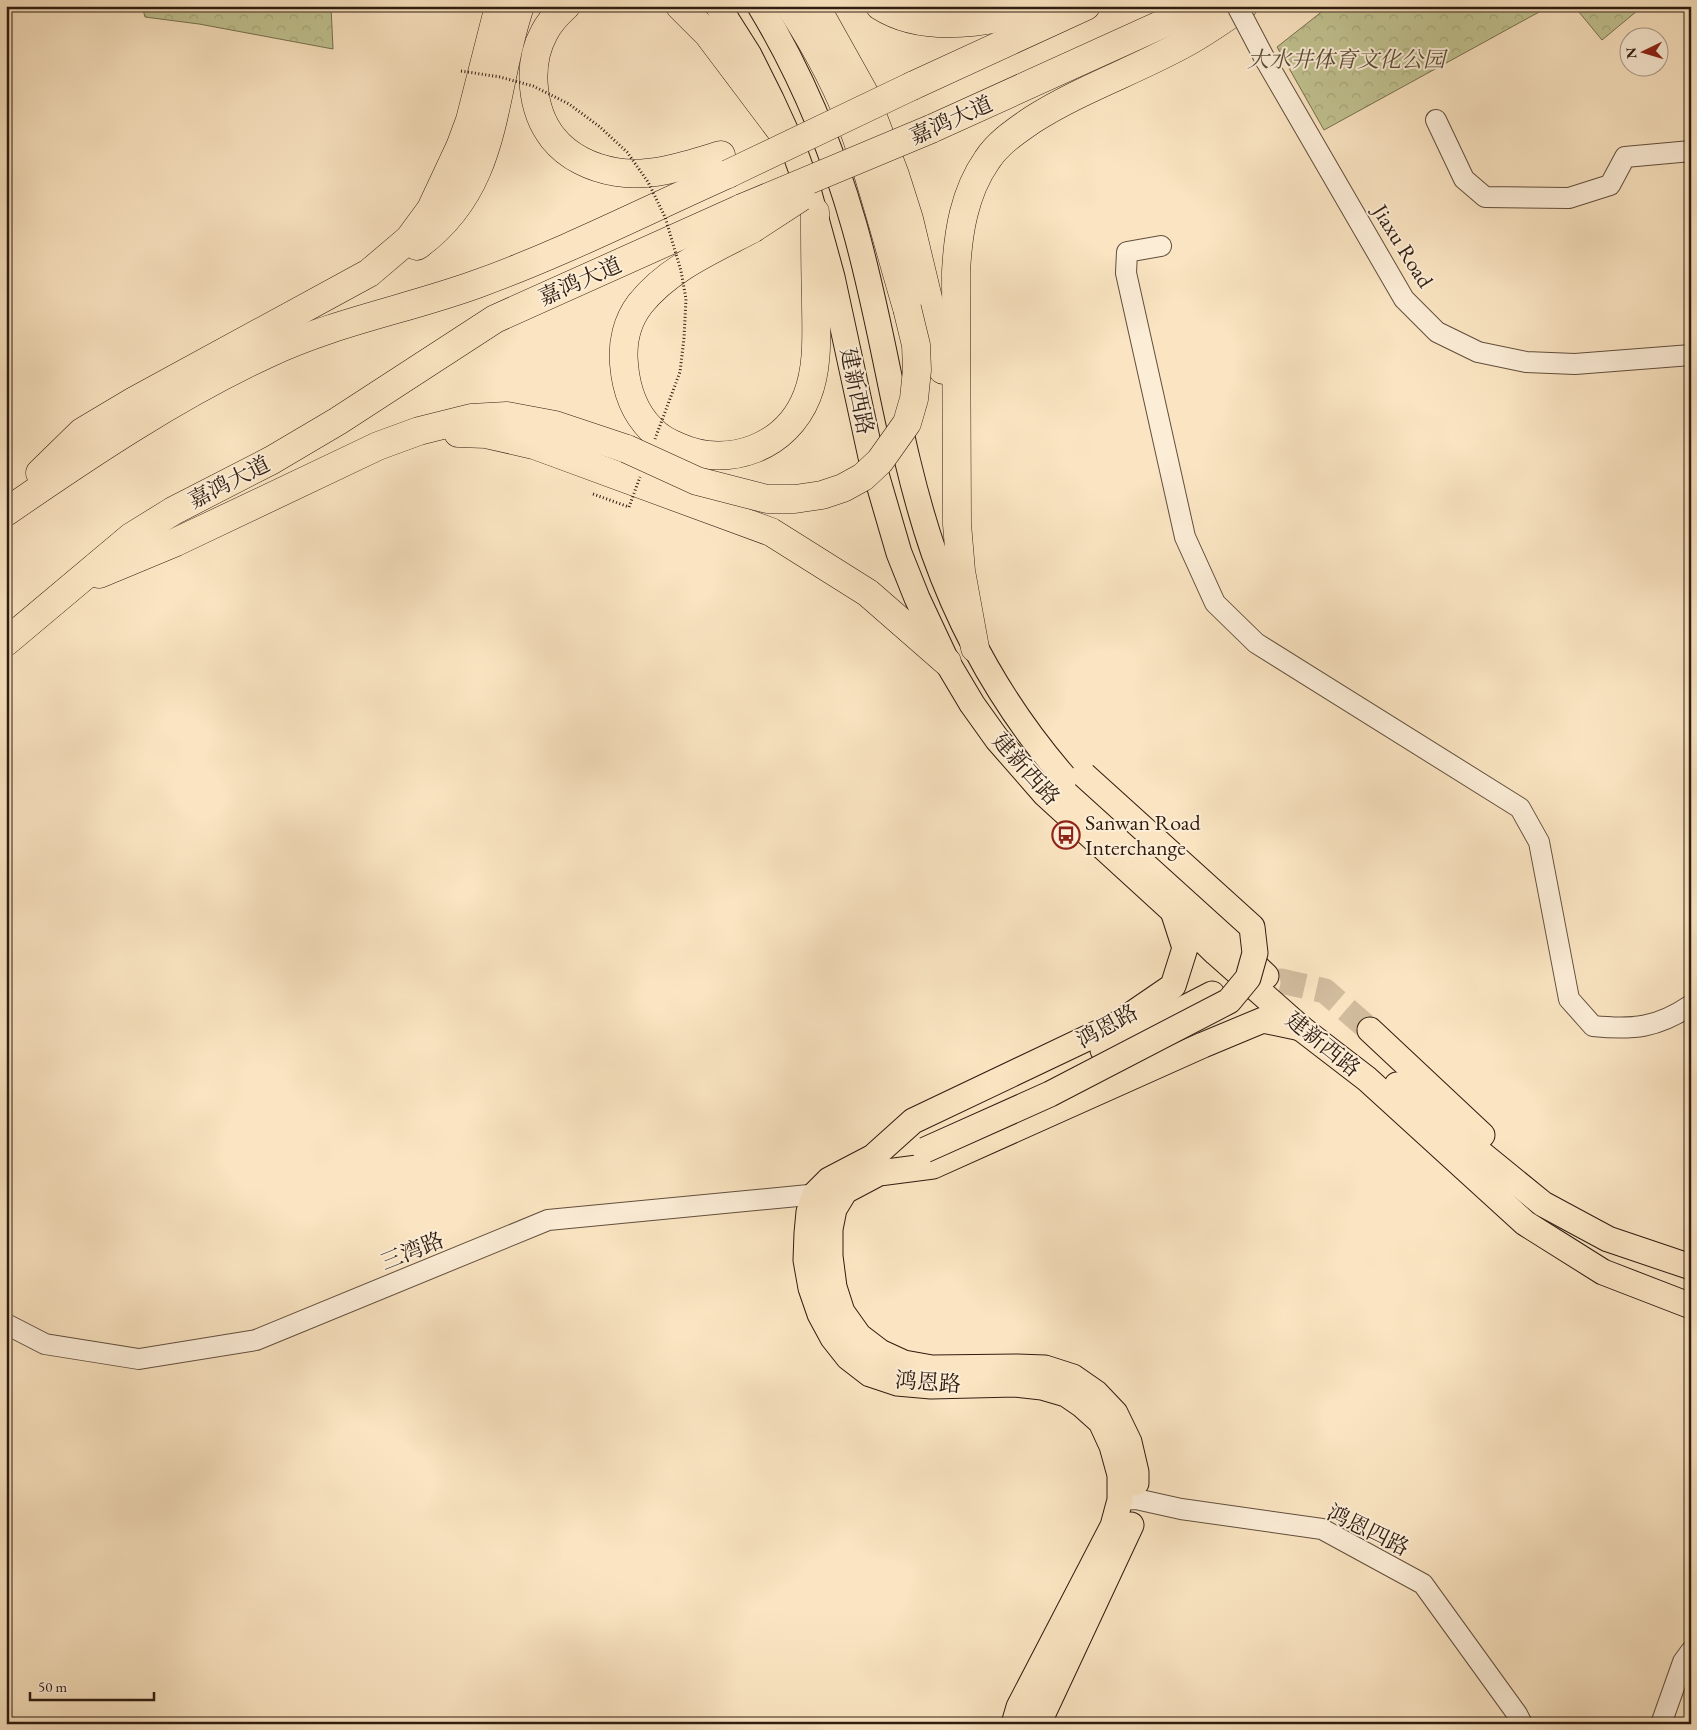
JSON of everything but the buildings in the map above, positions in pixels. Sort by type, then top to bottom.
[{"type":"highway","points":[[369,273],[409,239],[420,226],[441,190],[470,120],[499,6]]},
{"type":"highway","points":[[6,506],[82,432],[134,401],[413,248],[443,225],[466,195],[485,153],[514,24],[520,6]]},
{"type":"highway","points":[[566,6],[553,19],[544,32],[534,64],[533,78],[539,112],[545,127],[554,139],[578,159],[598,168],[617,172],[658,171],[724,165]]},
{"type":"highway","points":[[680,6],[708,34],[793,147]]},
{"type":"highway","points":[[72,585],[176,542],[378,446],[420,431],[471,418],[507,416],[555,424],[641,455],[697,480],[767,499],[795,499],[822,495],[844,488],[863,477],[880,461],[907,423],[914,399],[917,370],[916,345],[907,308],[856,135],[822,60],[790,6]]},
{"type":"highway","points":[[880,6],[912,19],[936,23],[958,23],[1015,15],[1045,6]]},
{"type":"highway","name":"嘉鸿大道","points":[[6,512],[148,418],[206,384],[268,353],[338,326],[476,284],[523,266],[724,165],[912,86],[1086,6]]},
{"type":"highway","name":"嘉鸿大道","points":[[6,642],[131,537],[173,511],[272,460],[338,421],[495,319],[747,219],[855,162],[1202,6]]},
{"type":"highway","points":[[957,524],[956,272],[958,240],[964,212],[973,185],[987,159],[1004,140],[1048,110],[1188,41],[1243,6]]},
{"type":"highway","points":[[816,7],[863,91],[896,175],[909,219],[940,344],[961,571],[975,648]]},
{"type":"highway","points":[[747,219],[670,275],[640,304],[631,318],[625,336],[623,354],[624,375],[629,395],[639,415],[651,430],[668,443],[703,455],[720,456],[754,450],[771,442],[798,415],[807,395],[813,373],[816,344],[815,212]]},
{"type":"highway","points":[[420,431],[486,434],[534,444],[771,532],[868,593],[947,662]]},
{"type":"main road","name":"建新西路","points":[[718,6],[749,55],[771,99],[793,147],[815,212],[832,277],[871,457],[884,505],[917,598],[947,662],[972,704],[997,740],[1045,794],[1216,953],[1302,1029],[1367,1079],[1525,1223],[1603,1272],[1691,1306]]},
{"type":"main road","name":"建新西路","points":[[760,6],[782,42],[803,86],[840,180],[854,224],[865,269],[910,472],[920,509],[953,601],[975,648],[1007,701],[1055,768],[1081,796],[1286,995],[1543,1204],[1608,1239],[1690,1267]]},
{"type":"main road","points":[[876,1165],[925,1150],[1050,1094],[1229,1001],[1248,978],[1256,953],[1252,927],[1084,775],[1007,701]]},
{"type":"main road","name":"鸿恩路","points":[[1014,1724],[1019,1707],[1128,1499],[1136,1472],[1130,1442],[1115,1413],[1096,1393],[1073,1377],[1045,1368],[932,1368],[904,1364],[880,1352],[859,1336],[842,1312],[834,1287],[830,1256],[830,1229],[834,1209],[845,1191],[876,1165],[913,1121],[1119,1024],[1172,986],[1185,948],[1173,912]]},
{"type":"main road","points":[[876,1165],[966,1112],[1103,1050],[1212,994]]},
{"type":"main road","name":"鸿恩路","points":[[1038,1724],[1130,1529],[1128,1499],[1112,1446],[1101,1422],[1066,1394],[1042,1387],[1015,1384],[931,1386],[897,1383],[870,1374],[848,1356],[833,1338],[820,1314],[811,1288],[806,1260],[809,1212],[816,1194],[829,1180],[876,1165],[933,1166],[1203,1044],[1263,1020],[1302,1029]]},
{"type":"main road","points":[[1370,1030],[1497,1149],[1543,1204]]},
{"type":"street","name":"Jiaxu Road","points":[[1237,6],[1266,61],[1404,299],[1436,332],[1478,352],[1526,362],[1575,364],[1691,355]]},
{"type":"street","points":[[1436,120],[1464,179],[1485,197],[1569,198],[1610,185],[1625,157],[1691,151]]},
{"type":"street","points":[[1161,246],[1127,252],[1126,273],[1185,537],[1216,603],[1256,643],[1520,808],[1539,842],[1569,999],[1593,1026],[1621,1029],[1638,1027],[1672,1018],[1691,1005]]},
{"type":"street","points":[[6,629],[33,619]]},
{"type":"street","name":"三湾路","points":[[6,1324],[45,1344],[139,1359],[256,1340],[548,1220],[845,1191]]},
{"type":"street","name":"鸿恩四路","points":[[1128,1499],[1181,1509],[1322,1529],[1423,1584],[1517,1714],[1522,1724]]},
{"type":"street","points":[[1661,1724],[1683,1662],[1691,1651]]},
{"type":"path","points":[[461,71],[500,77],[533,86],[569,104],[600,127],[626,152],[648,182],[665,217],[681,270],[686,299],[680,372],[641,455],[629,507],[593,494]]},
{"type":"green space","points":[[142,6],[331,6],[333,49],[199,24],[145,17]]},
{"type":"green space","name":"大水井体育文化公园","points":[[1329,6],[1550,6],[1324,130],[1277,47]]},
{"type":"green space","points":[[1574,6],[1643,6],[1602,40]]},
{"type":"tunnel","points":[[1244,988],[1281,981],[1325,991],[1370,1030]]},
{"type":"place","name":"Sanwan Road Interchange","points":[[1066,835]]}]
